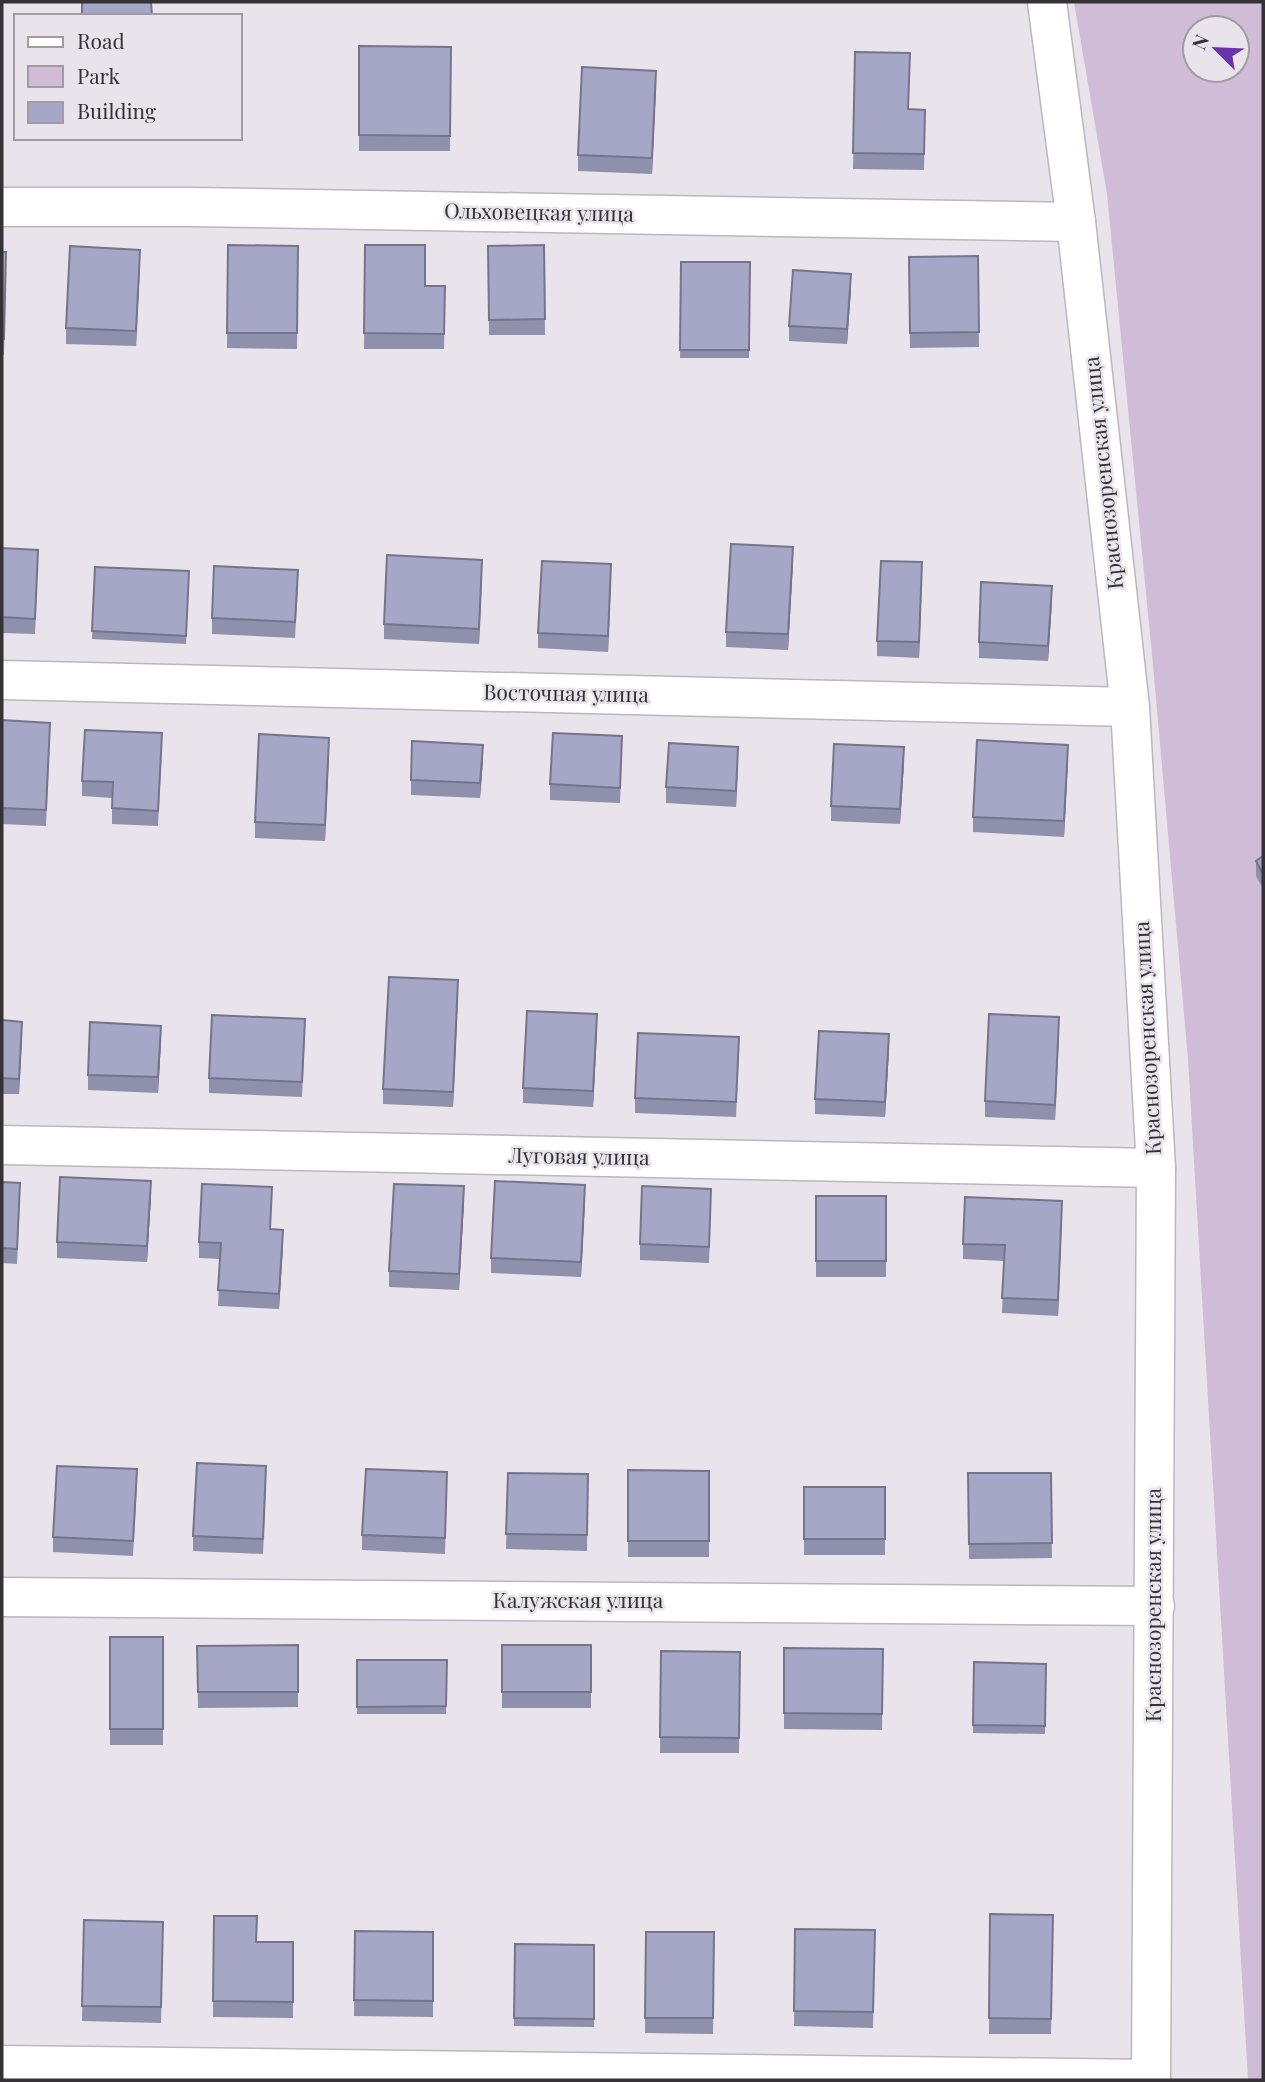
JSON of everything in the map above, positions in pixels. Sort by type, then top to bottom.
[{"type":"street","name":"Краснозоренская улица","points":[[1047,2],[1076,222],[1130,708],[1156,1168],[1151,2080]]},
{"type":"street","name":"Ольховецкая улица","points":[[2,207],[191,207],[1076,222]]},
{"type":"street","name":"Восточная улица","points":[[2,680],[1130,708]]},
{"type":"street","name":"Луговая улица","points":[[2,1145],[1156,1168]]},
{"type":"street","name":"Калужская улица","points":[[2,1597],[1155,1606]]},
{"type":"street","points":[[2,2065],[1151,2080]]},
{"type":"green space","points":[[1074,2],[1263,2],[1263,2080],[1248,2080],[1188,1059],[1107,194]]},
{"type":"building","points":[[82,2],[151,2],[152,14],[82,14]]},
{"type":"building","points":[[359,46],[451,47],[450,136],[359,135]]},
{"type":"building","points":[[855,52],[910,53],[908,109],[925,110],[924,154],[853,153]]},
{"type":"building","points":[[582,67],[656,71],[652,158],[578,155]]},
{"type":"building","points":[[228,245],[298,246],[297,333],[227,333]]},
{"type":"building","points":[[365,245],[425,245],[425,286],[445,286],[444,334],[364,333]]},
{"type":"building","points":[[544,245],[545,319],[489,320],[488,246]]},
{"type":"building","points":[[70,246],[140,250],[136,331],[66,328]]},
{"type":"building","points":[[2,252],[6,252],[4,339],[2,339]]},
{"type":"building","points":[[978,256],[979,332],[910,333],[909,257]]},
{"type":"building","points":[[681,262],[750,262],[749,350],[680,350]]},
{"type":"building","points":[[793,270],[851,274],[847,329],[789,326]]},
{"type":"building","points":[[731,544],[793,547],[788,634],[726,632]]},
{"type":"building","points":[[2,548],[38,550],[35,619],[2,617]]},
{"type":"building","points":[[387,555],[482,560],[479,629],[384,624]]},
{"type":"building","points":[[542,561],[611,564],[608,636],[538,633]]},
{"type":"building","points":[[881,561],[922,562],[919,642],[877,641]]},
{"type":"building","points":[[214,566],[298,570],[295,622],[212,618]]},
{"type":"building","points":[[95,567],[189,571],[186,636],[92,631]]},
{"type":"building","points":[[981,582],[1052,586],[1048,646],[979,642]]},
{"type":"building","points":[[2,720],[50,723],[46,810],[2,808]]},
{"type":"building","points":[[85,730],[162,733],[158,811],[112,808],[113,782],[82,781]]},
{"type":"building","points":[[553,733],[622,736],[620,788],[550,784]]},
{"type":"building","points":[[259,734],[329,738],[325,825],[255,822]]},
{"type":"building","points":[[977,740],[1068,745],[1064,821],[973,817]]},
{"type":"building","points":[[412,741],[483,745],[480,783],[411,780]]},
{"type":"building","points":[[669,743],[738,747],[736,791],[666,787]]},
{"type":"building","points":[[834,744],[904,747],[900,809],[831,806]]},
{"type":"building","points":[[1263,856],[1263,874],[1256,861]]},
{"type":"building","points":[[389,977],[458,980],[453,1092],[383,1089]]},
{"type":"building","points":[[527,1011],[597,1014],[593,1091],[523,1088]]},
{"type":"building","points":[[989,1014],[1059,1017],[1055,1105],[985,1101]]},
{"type":"building","points":[[212,1015],[305,1019],[302,1082],[209,1078]]},
{"type":"building","points":[[2,1020],[22,1022],[19,1079],[2,1078]]},
{"type":"building","points":[[90,1022],[161,1026],[158,1077],[88,1075]]},
{"type":"building","points":[[819,1031],[889,1034],[885,1102],[815,1099]]},
{"type":"building","points":[[638,1033],[739,1037],[736,1102],[635,1098]]},
{"type":"building","points":[[60,1177],[151,1181],[147,1246],[57,1242]]},
{"type":"building","points":[[495,1181],[585,1185],[581,1262],[491,1258]]},
{"type":"building","points":[[2,1182],[20,1183],[17,1249],[2,1248]]},
{"type":"building","points":[[202,1184],[272,1187],[270,1229],[283,1230],[279,1294],[218,1290],[221,1243],[199,1242]]},
{"type":"building","points":[[394,1184],[464,1186],[459,1274],[389,1271]]},
{"type":"building","points":[[642,1186],[711,1189],[709,1247],[640,1244]]},
{"type":"building","points":[[816,1196],[886,1196],[886,1261],[816,1261]]},
{"type":"building","points":[[965,1197],[1062,1201],[1058,1300],[1002,1298],[1005,1245],[963,1244]]},
{"type":"building","points":[[197,1463],[266,1466],[263,1539],[193,1536]]},
{"type":"building","points":[[57,1466],[137,1469],[133,1541],[53,1537]]},
{"type":"building","points":[[366,1469],[447,1472],[445,1538],[362,1535]]},
{"type":"building","points":[[628,1470],[709,1471],[709,1541],[628,1541]]},
{"type":"building","points":[[508,1473],[588,1474],[587,1535],[506,1534]]},
{"type":"building","points":[[968,1473],[1051,1473],[1052,1543],[969,1544]]},
{"type":"building","points":[[804,1487],[885,1487],[885,1539],[804,1539]]},
{"type":"building","points":[[110,1637],[163,1637],[163,1729],[110,1729]]},
{"type":"building","points":[[298,1645],[298,1692],[198,1692],[197,1646]]},
{"type":"building","points":[[502,1645],[591,1645],[591,1692],[502,1692]]},
{"type":"building","points":[[784,1648],[883,1649],[882,1714],[784,1713]]},
{"type":"building","points":[[661,1651],[740,1652],[739,1738],[660,1737]]},
{"type":"building","points":[[357,1660],[447,1660],[446,1706],[357,1707]]},
{"type":"building","points":[[974,1662],[1046,1664],[1045,1726],[973,1725]]},
{"type":"building","points":[[990,1914],[1053,1915],[1051,2019],[989,2018]]},
{"type":"building","points":[[214,1916],[257,1916],[256,1942],[293,1942],[293,2002],[213,2001]]},
{"type":"building","points":[[84,1920],[163,1922],[161,2007],[82,2006]]},
{"type":"building","points":[[795,1929],[875,1930],[873,2012],[794,2011]]},
{"type":"building","points":[[355,1931],[433,1932],[433,2001],[354,2000]]},
{"type":"building","points":[[646,1932],[714,1932],[713,2018],[645,2018]]},
{"type":"building","points":[[515,1944],[594,1945],[594,2019],[514,2018]]}]
